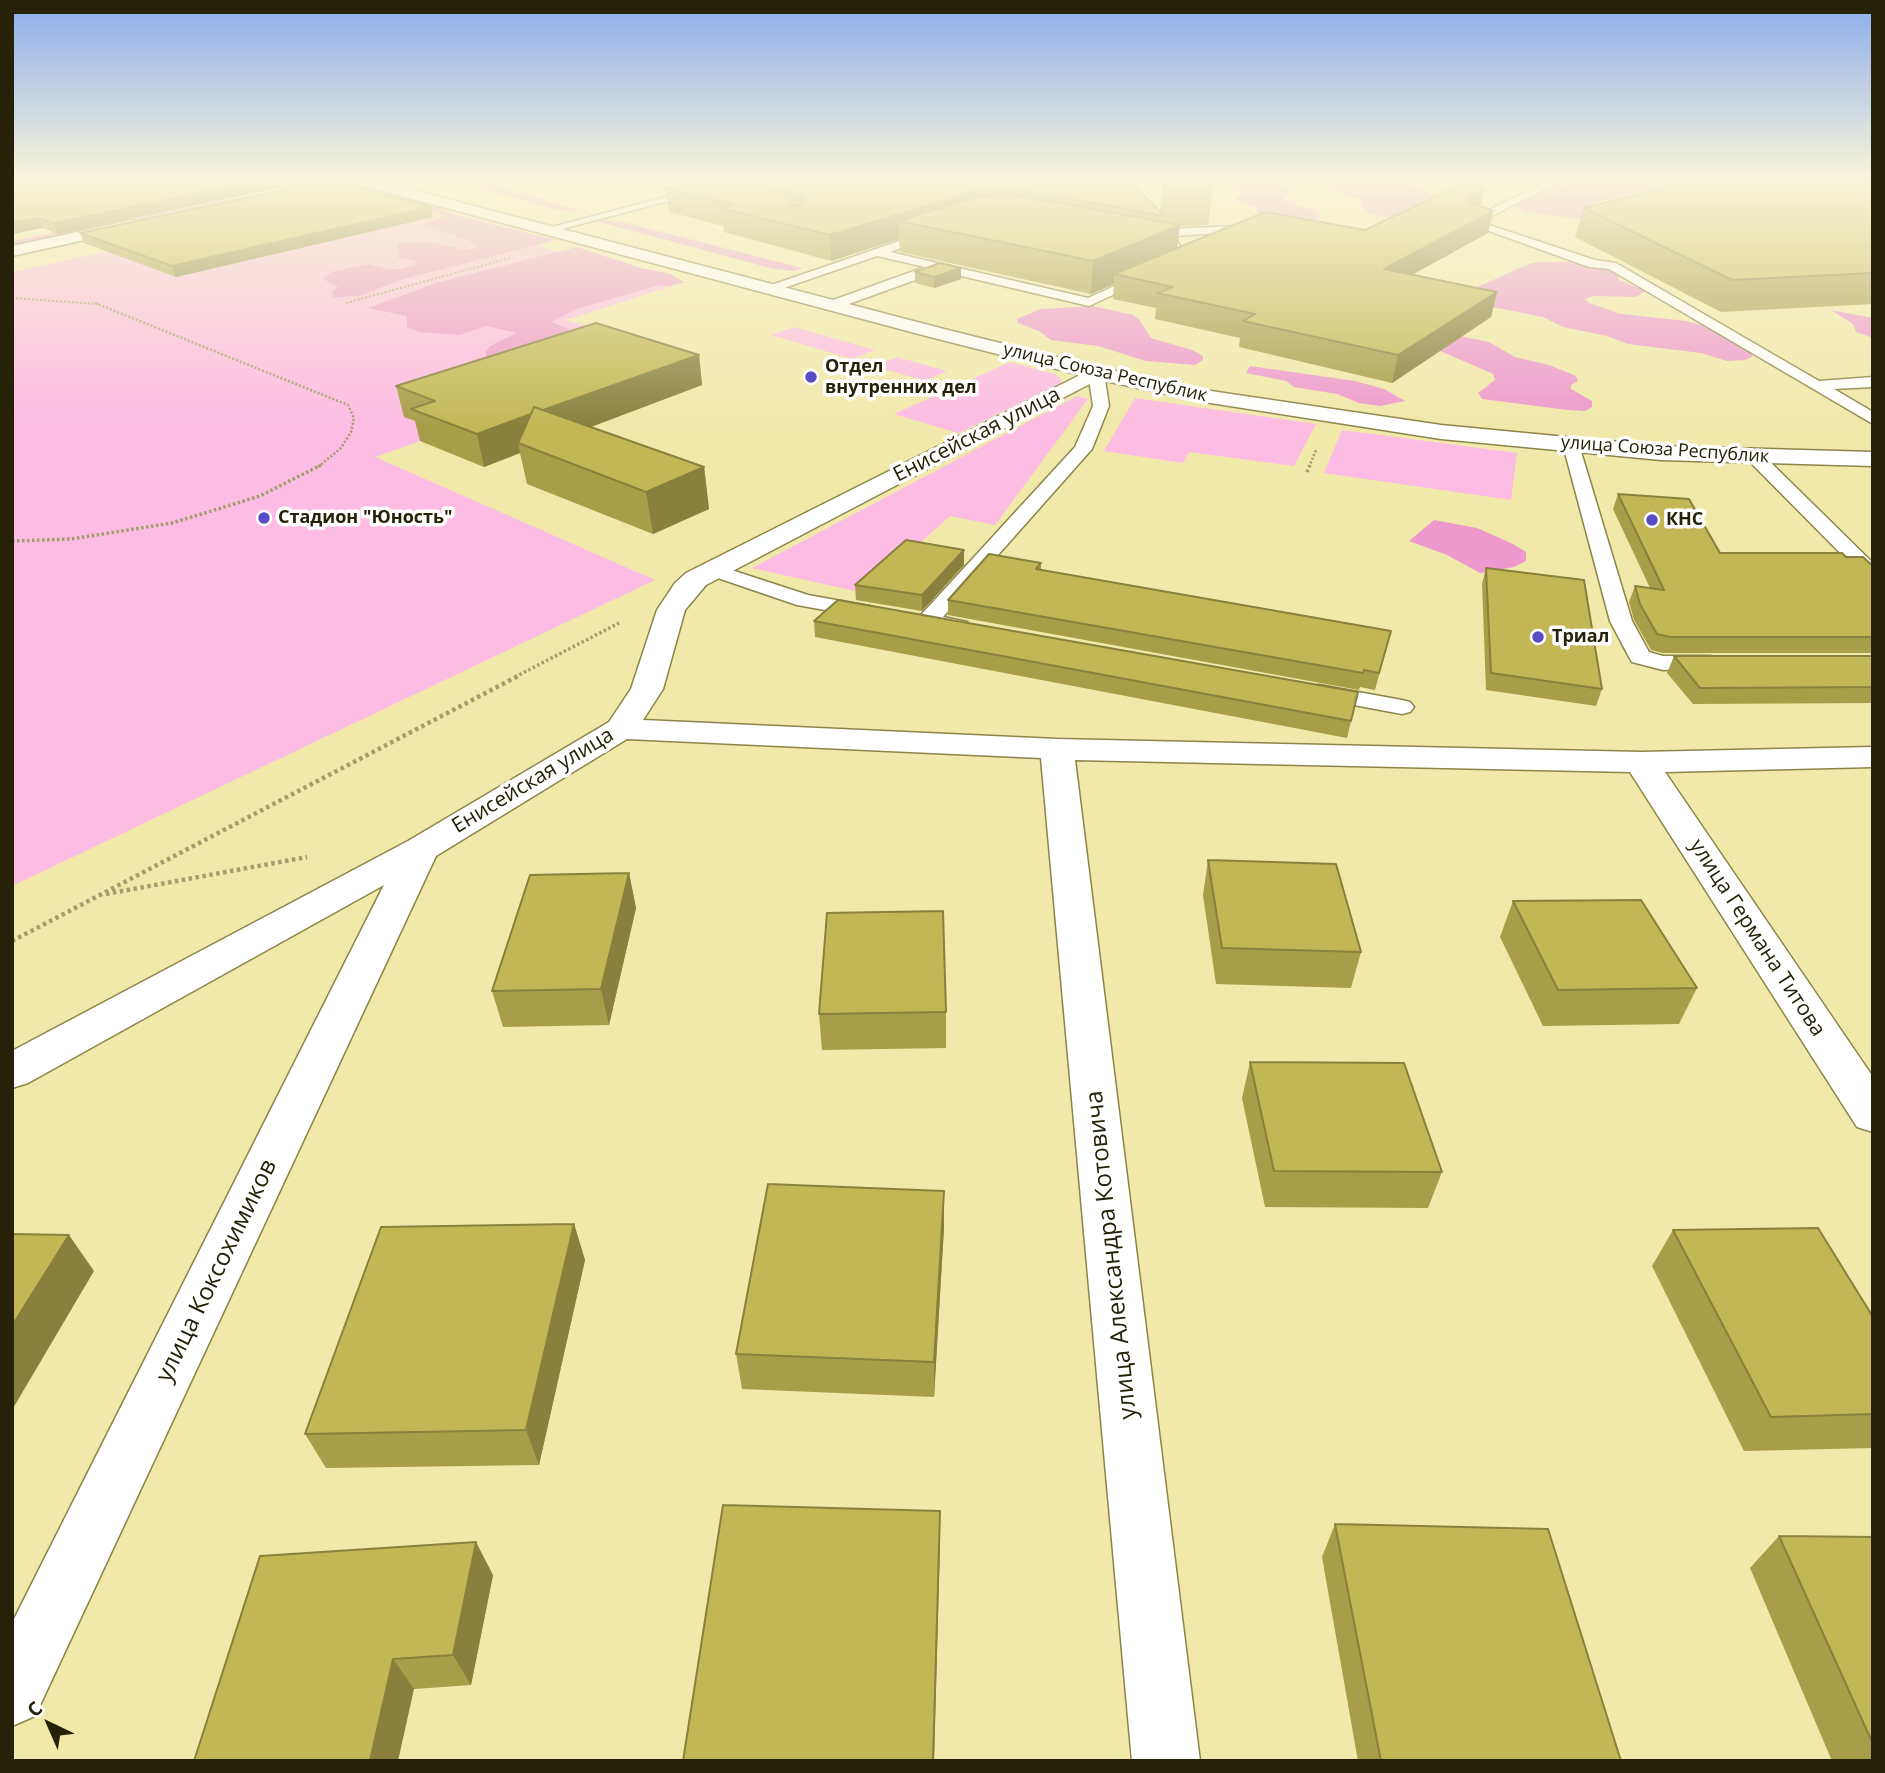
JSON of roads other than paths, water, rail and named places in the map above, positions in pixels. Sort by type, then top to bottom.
[{"type":"street","name":"улица Союза Республик","points":[[662,262],[1096,373],[1204,396],[1319,415],[1441,432],[1572,444],[1755,457],[1873,459]]},
{"type":"street","name":"Енисейская улица","points":[[12,1071],[421,849],[621,729],[647,689],[671,610],[698,579],[1096,373]]},
{"type":"street","points":[[621,729],[1057,749],[1642,762],[1873,757]]},
{"type":"street","name":"улица Александра Котовича","points":[[1057,749],[1166,1761]]},
{"type":"street","name":"улица Германа Титова","points":[[1642,762],[1873,1114]]},
{"type":"street","name":"улица Коксохимиков","points":[[12,1693],[421,849]]},
{"type":"lane","points":[[768,289],[850,262]]},
{"type":"lane","points":[[915,262],[1089,302],[1171,262]]},
{"type":"lane","points":[[1586,262],[1612,266],[1873,419]]},
{"type":"lane","points":[[830,306],[938,267]]},
{"type":"lane","points":[[982,631],[921,620],[1083,449],[1101,406],[1096,373]]},
{"type":"lane","points":[[1816,386],[1873,382]]},
{"type":"lane","points":[[1572,444],[1621,621],[1640,657],[1664,663],[1733,663]]},
{"type":"lane","points":[[1755,457],[1873,575]]},
{"type":"lane","points":[[698,579],[804,601],[886,614]]},
{"type":"lane","points":[[1294,687],[1402,707]]},
{"type":"place","name":"Отдел внутренних дел","points":[[811,377]]},
{"type":"place","name":"Стадион \"Юность\"","points":[[264,518]]},
{"type":"place","name":"КНС","points":[[1652,520]]},
{"type":"place","name":"Триал","points":[[1538,637]]}]
